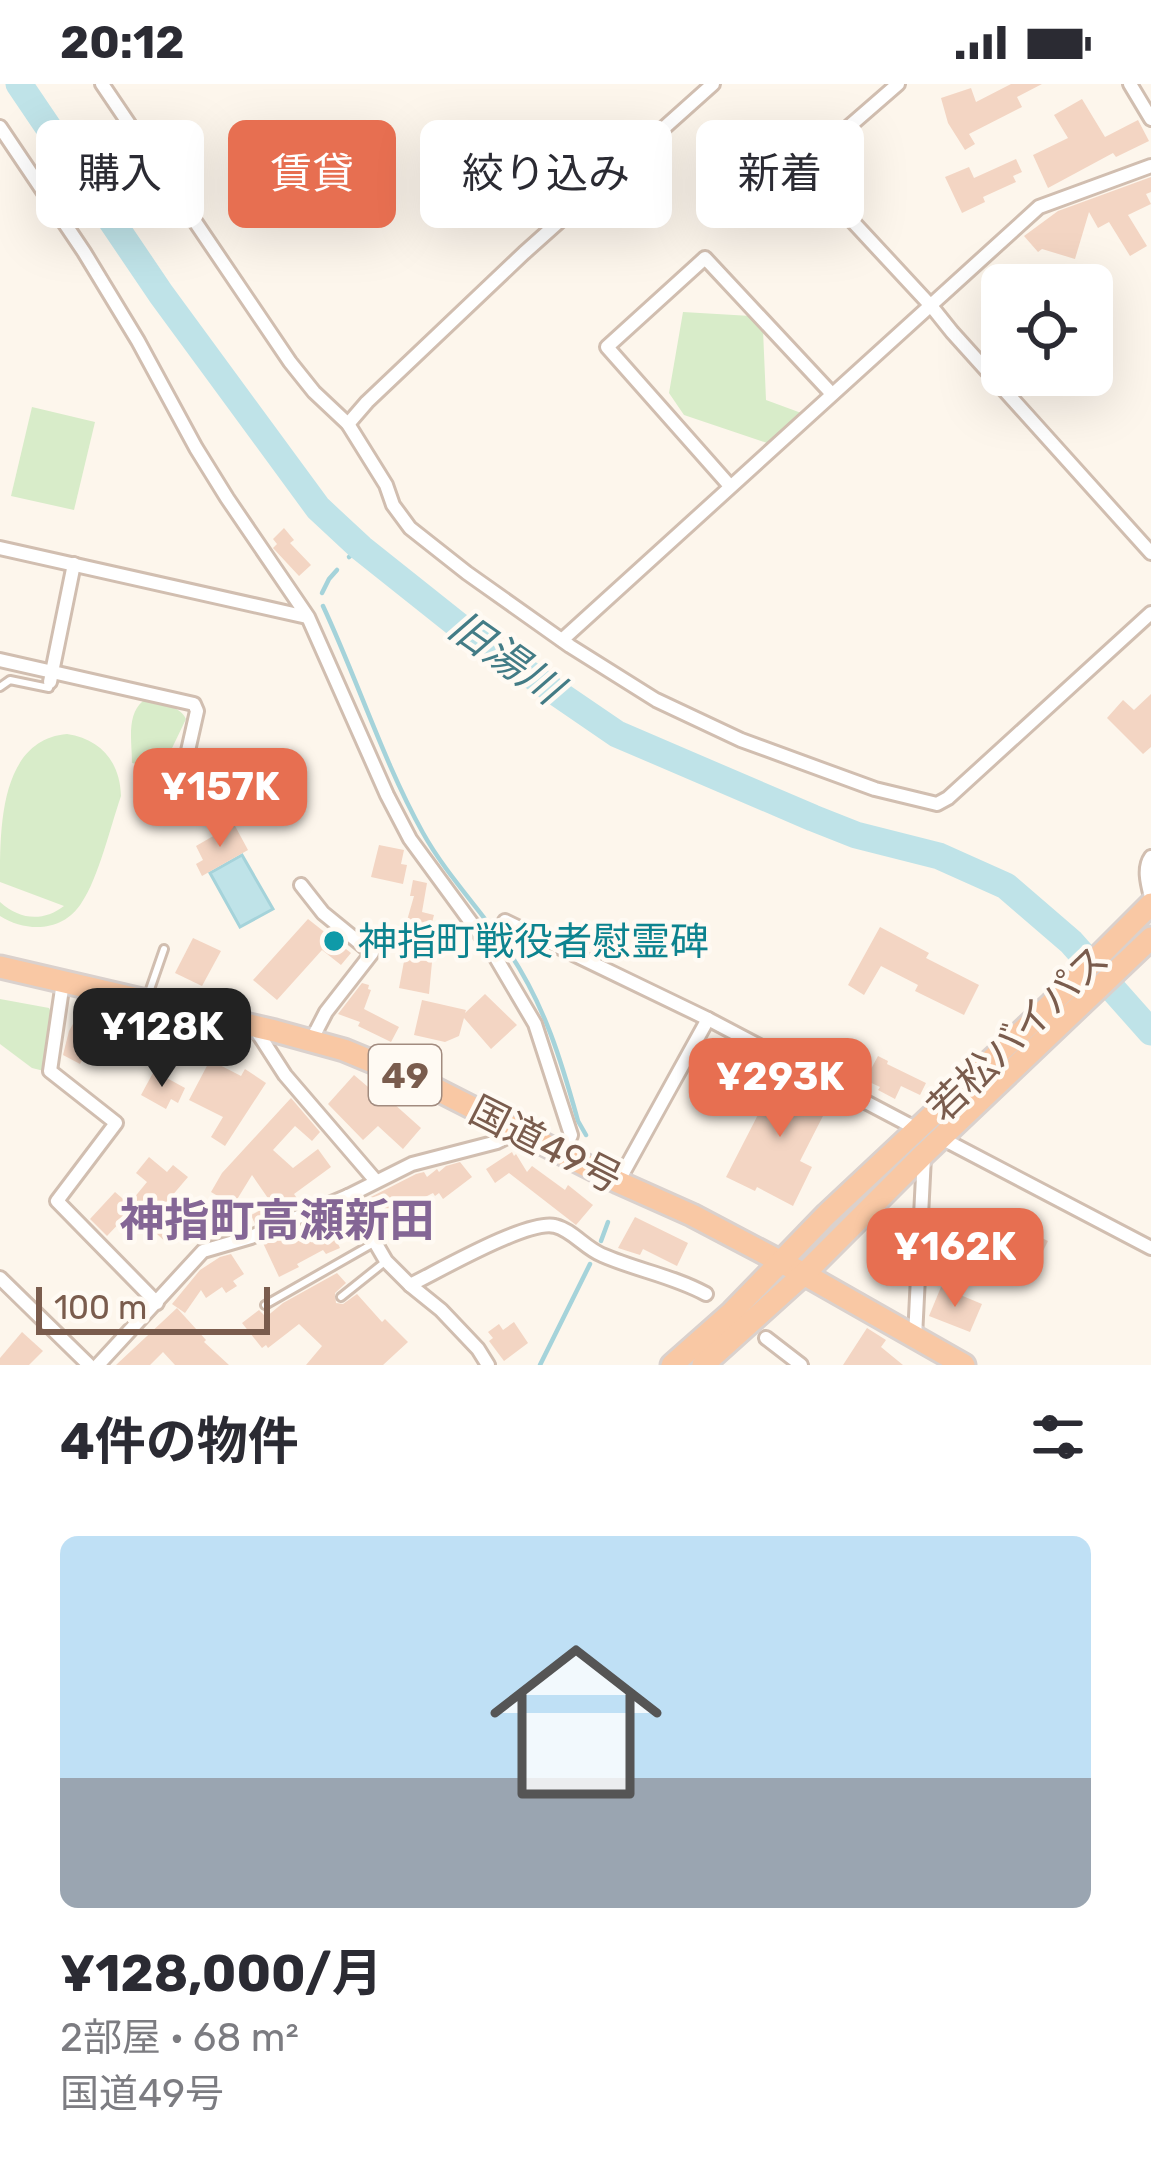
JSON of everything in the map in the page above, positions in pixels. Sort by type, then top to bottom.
[{"type":"highway","name":"若松バイパス","points":[[703,1365],[804,1274],[941,1138],[1058,1012],[1151,901]]},
{"type":"highway","name":"若松バイパス","points":[[672,1365],[917,1129],[1148,941]]},
{"type":"highway","name":"国道49号","points":[[0,967],[344,1050],[426,1084],[692,1215],[964,1365]]},
{"type":"street","points":[[102,84],[290,362],[348,424],[410,528],[562,640],[656,700],[741,740],[875,789],[937,803],[1151,613]]},
{"type":"street","points":[[348,424],[524,253],[713,84]]},
{"type":"street","points":[[898,84],[814,157],[811,166],[816,182],[1151,553]]},
{"type":"street","points":[[1130,84],[1151,118]]},
{"type":"street","points":[[0,127],[84,252],[227,498],[308,617],[410,839],[492,951],[535,1024],[571,1135],[562,1154]]},
{"type":"street","points":[[562,640],[1040,207],[1151,166]]},
{"type":"street","points":[[730,486],[607,347],[705,258],[832,394]]},
{"type":"street","points":[[0,548],[308,617]]},
{"type":"street","points":[[51,676],[74,564]]},
{"type":"street","points":[[0,660],[51,676],[194,704],[197,711],[183,772]]},
{"type":"street","points":[[1151,857],[1147,877],[1151,901]]},
{"type":"street","points":[[301,886],[323,913],[373,953],[326,1012],[311,1041]]},
{"type":"street","points":[[506,921],[708,1019],[917,1129]]},
{"type":"street","points":[[63,982],[50,1071],[116,1123],[58,1201],[157,1303]]},
{"type":"street","points":[[618,1182],[708,1019]]},
{"type":"street","points":[[253,1026],[286,1075],[376,1180]]},
{"type":"street","points":[[0,1278],[94,1365],[203,1251],[251,1237],[412,1164],[496,1142],[518,1131]]},
{"type":"street","points":[[941,1138],[1151,1248]]},
{"type":"street","points":[[915,1337],[924,1154]]},
{"type":"street","points":[[348,1196],[386,1262],[441,1310],[488,1365]]},
{"type":"street","points":[[410,1286],[511,1235],[552,1225],[597,1253],[706,1294]]},
{"type":"street","points":[[766,1338],[801,1365]]},
{"type":"lane","points":[[0,687],[10,680],[49,688],[51,676]]},
{"type":"lane","points":[[146,1001],[164,949]]},
{"type":"lane","points":[[266,1305],[375,1243]]},
{"type":"lane","points":[[341,1297],[386,1262]]},
{"type":"green space","points":[[683,312],[751,316],[763,330],[766,400],[804,414],[770,444],[684,415],[669,393]]},
{"type":"green space","points":[[32,407],[95,422],[74,510],[11,496]]},
{"type":"green space","points":[[143,701],[173,708],[186,719],[162,769],[132,763],[132,721]]},
{"type":"green space","points":[[67,734],[90,741],[106,754],[117,773],[121,796],[82,902],[55,924],[22,925],[0,916],[0,902],[32,917],[64,906],[0,882],[8,790],[28,752],[45,740]]},
{"type":"green space","points":[[0,999],[49,1008],[44,1071],[32,1068],[0,1044]]},
{"type":"water","points":[[242,855],[273,909],[240,927],[210,873]]},
{"type":"building","points":[[1011,84],[1042,84],[1017,97],[1022,107],[969,134],[975,144],[965,150],[948,123],[941,98],[971,88],[976,102]]},
{"type":"building","points":[[1082,99],[1105,137],[1138,120],[1149,141],[1116,157],[1113,153],[1048,188],[1033,155],[1068,138],[1054,115]]},
{"type":"building","points":[[1016,159],[1022,172],[1013,176],[1016,182],[962,213],[945,177],[969,167],[974,178]]},
{"type":"building","points":[[1151,177],[1151,192],[1146,194],[1151,204],[1128,215],[1147,246],[1130,256],[1109,222],[1098,228],[1089,212],[1075,259],[1042,249],[1038,252],[1024,236],[1058,211]]},
{"type":"building","points":[[284,528],[294,540],[290,543],[311,565],[299,576],[273,548],[277,544],[273,539]]},
{"type":"building","points":[[1151,694],[1151,747],[1143,754],[1107,718],[1123,700],[1134,710]]},
{"type":"building","points":[[234,824],[248,850],[202,876],[196,864],[203,860],[196,846]]},
{"type":"building","points":[[379,845],[404,850],[403,884],[371,877]]},
{"type":"building","points":[[413,880],[427,883],[422,912],[434,915],[430,930],[423,928],[415,958],[432,962],[429,994],[399,988]]},
{"type":"building","points":[[308,919],[351,953],[341,965],[322,950],[277,1000],[253,980]]},
{"type":"building","points":[[880,927],[979,985],[964,1015],[915,991],[918,985],[881,966],[864,995],[848,985]]},
{"type":"building","points":[[193,938],[221,951],[202,986],[175,973]]},
{"type":"building","points":[[362,983],[371,990],[364,1009],[399,1027],[391,1042],[338,1014]]},
{"type":"building","points":[[485,994],[517,1025],[491,1049],[464,1018],[459,1036],[445,1042],[414,1035],[422,1000],[465,1013]]},
{"type":"building","points":[[83,1006],[106,1018],[80,1064],[63,1055]]},
{"type":"building","points":[[878,1056],[926,1083],[920,1095],[901,1086],[895,1099],[865,1080]]},
{"type":"building","points":[[210,1060],[241,1076],[245,1069],[266,1083],[225,1146],[211,1137],[223,1117],[189,1100]]},
{"type":"building","points":[[781,1070],[827,1093],[819,1108],[825,1112],[800,1161],[812,1167],[793,1206],[726,1177]]},
{"type":"building","points":[[154,1071],[185,1088],[178,1103],[171,1099],[166,1109],[141,1095]]},
{"type":"building","points":[[354,1075],[421,1128],[403,1149],[378,1126],[363,1140],[328,1104]]},
{"type":"building","points":[[291,1098],[320,1132],[312,1141],[295,1126],[273,1150],[293,1168],[318,1149],[331,1167],[294,1194],[301,1204],[255,1224],[251,1215],[272,1204],[252,1175],[214,1237],[205,1230],[228,1202],[211,1192],[222,1173]]},
{"type":"building","points":[[512,1152],[527,1172],[532,1166],[593,1205],[576,1225],[509,1173],[495,1183],[486,1169]]},
{"type":"building","points":[[149,1157],[167,1172],[173,1165],[188,1177],[159,1211],[180,1232],[168,1244],[135,1214],[128,1221],[124,1218],[107,1236],[90,1219],[115,1192],[129,1204],[147,1182],[136,1173]]},
{"type":"building","points":[[460,1162],[472,1177],[443,1199],[433,1193],[376,1222],[363,1201],[416,1174],[424,1172],[427,1177]]},
{"type":"building","points":[[988,1212],[1048,1241],[1036,1265],[1026,1260],[1023,1266],[978,1243]]},
{"type":"building","points":[[330,1215],[340,1248],[326,1254],[323,1250],[279,1277],[263,1243]]},
{"type":"building","points":[[635,1217],[688,1243],[677,1266],[643,1249],[640,1255],[618,1248]]},
{"type":"building","points":[[898,1241],[909,1252],[908,1266],[887,1286],[872,1270]]},
{"type":"building","points":[[231,1254],[244,1274],[233,1281],[237,1286],[226,1293],[222,1287],[206,1298],[201,1290],[185,1313],[172,1304],[200,1270]]},
{"type":"building","points":[[337,1273],[346,1283],[335,1293],[336,1303],[343,1304],[357,1294],[408,1342],[383,1365],[306,1365],[322,1346],[299,1324],[262,1348],[242,1323],[259,1310],[266,1317]]},
{"type":"building","points":[[941,1287],[982,1304],[970,1332],[929,1316]]},
{"type":"building","points":[[177,1308],[229,1365],[175,1365],[163,1352],[150,1365],[116,1365]]},
{"type":"building","points":[[514,1322],[528,1343],[504,1361],[488,1332]]},
{"type":"building","points":[[867,1328],[886,1340],[881,1347],[903,1365],[843,1365]]},
{"type":"building","points":[[22,1332],[43,1351],[29,1365],[0,1365],[0,1358]]},
{"type":"waterway","name":"旧湯川","points":[[19,84],[161,294],[318,508],[361,548],[459,626],[617,734],[856,835],[939,856],[1006,886],[1071,942],[1151,1032]]},
{"type":"waterway","points":[[349,557],[360,547]]},
{"type":"waterway","points":[[322,593],[337,570]]},
{"type":"waterway","points":[[323,606],[423,833],[533,993],[586,1135]]},
{"type":"waterway","points":[[601,1241],[608,1222]]},
{"type":"waterway","points":[[540,1365],[590,1264]]},
{"type":"place","name":"神指町戦役者慰霊碑","points":[[334,941]]},
{"type":"district","name":"神指町高瀬新田","points":[[277,1220]]}]
